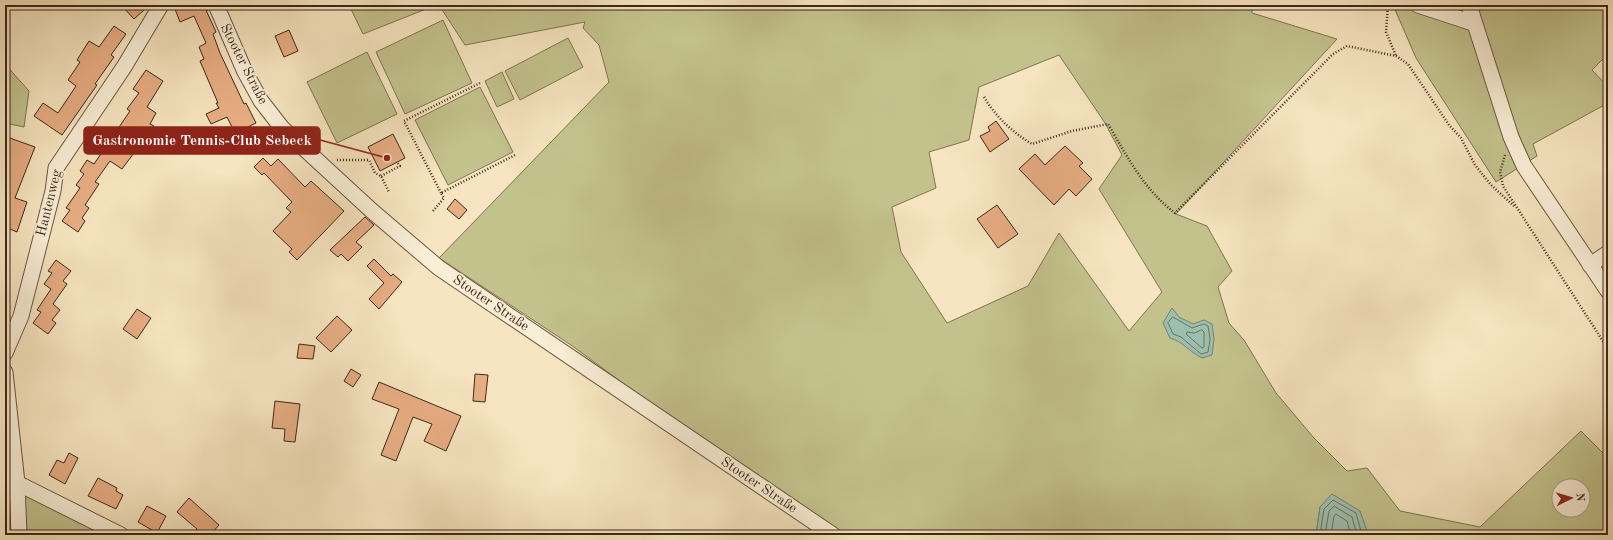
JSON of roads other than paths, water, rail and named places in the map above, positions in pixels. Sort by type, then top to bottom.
[{"type":"street","name":"Hantenweg","points":[[5,353],[20,316],[53,191],[56,168],[124,67],[161,5]]},
{"type":"street","name":"Stooter Straße","points":[[216,5],[246,72],[265,106],[282,128],[372,212],[438,268],[833,535]]},
{"type":"street","points":[[1418,5],[1473,23]]},
{"type":"street","points":[[1469,5],[1473,23],[1511,137],[1524,166],[1608,291]]},
{"type":"street","points":[[1590,265],[1608,253]]},
{"type":"street","points":[[5,372],[17,483],[19,535]]},
{"type":"street","points":[[17,483],[121,535]]},
{"type":"water","points":[[1172,308],[1179,317],[1193,324],[1204,320],[1212,324],[1214,339],[1212,355],[1202,358],[1174,339],[1170,338],[1163,323]]},
{"type":"water","points":[[1332,494],[1360,511],[1367,531],[1366,535],[1316,535],[1320,507]]},
{"type":"place","name":"Gastronomie Tennis-Club Sebeck","points":[[387,158]]}]
